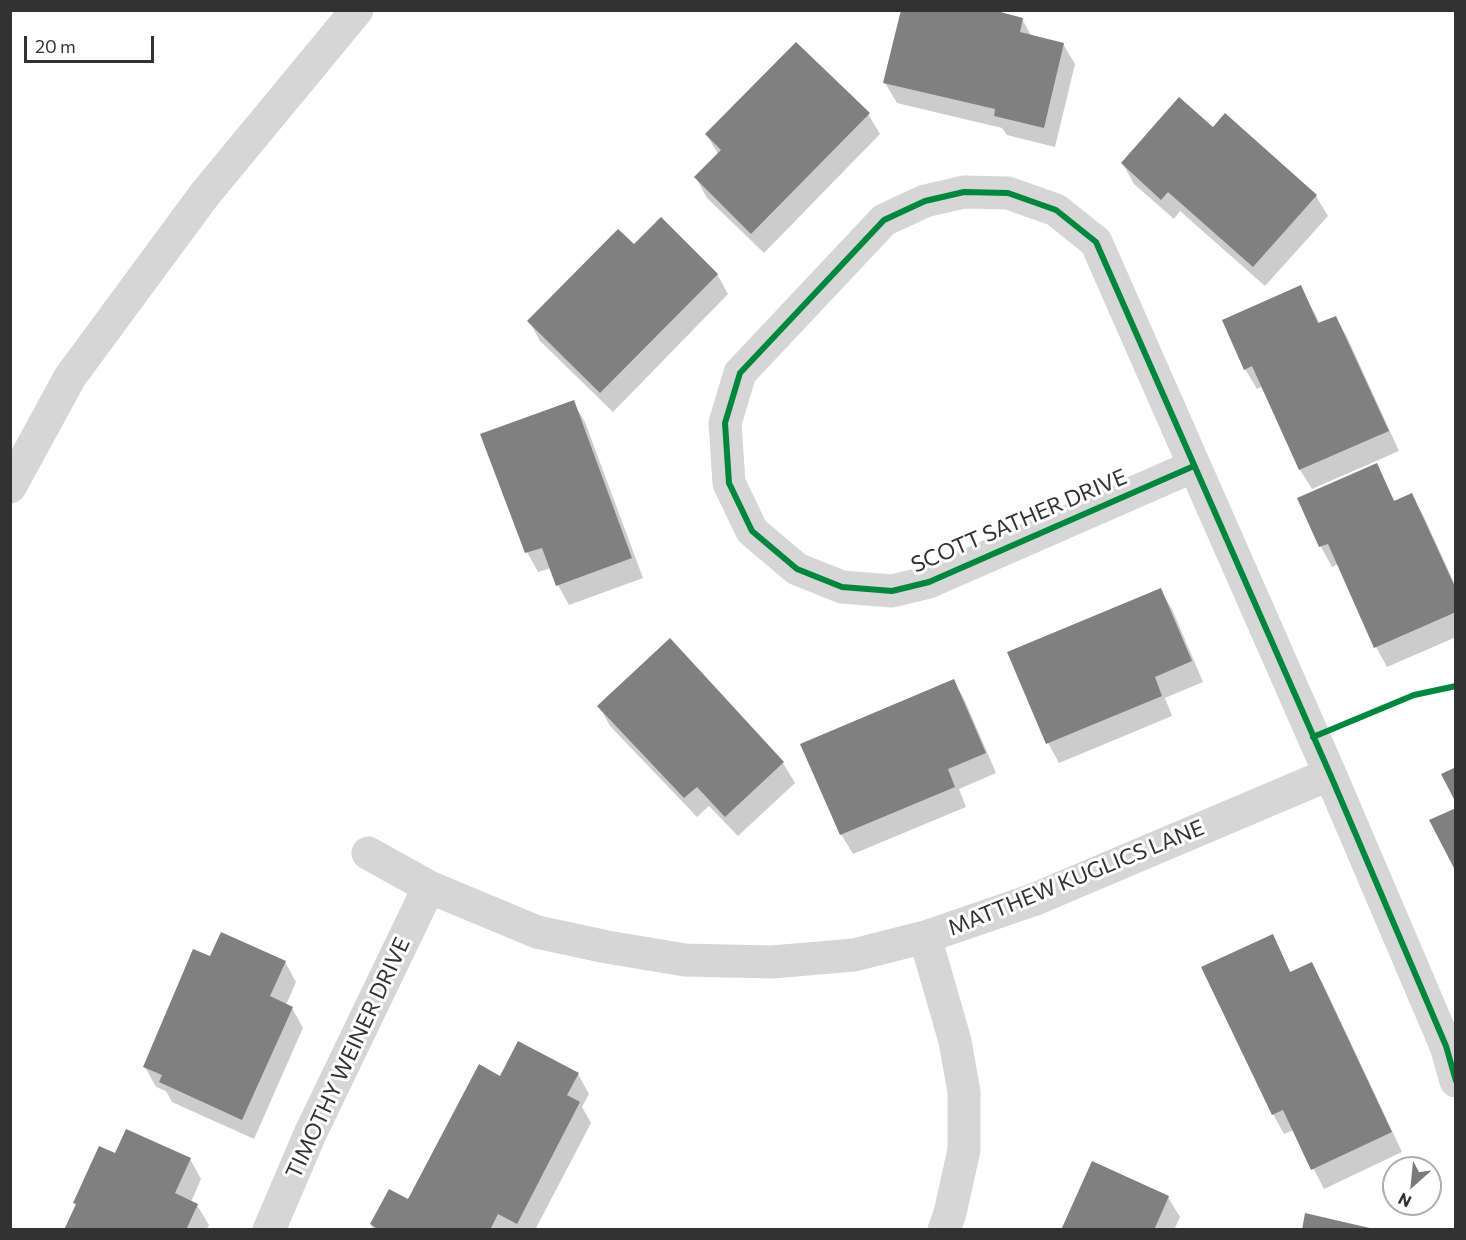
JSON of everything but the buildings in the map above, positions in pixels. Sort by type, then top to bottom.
[{"type":"street","points":[[10,487],[70,377],[205,194],[357,10]]},
{"type":"street","name":"SCOTT SATHER DRIVE","points":[[1194,466],[929,582],[892,591],[842,587],[797,569],[752,531],[729,483],[725,423],[740,373],[884,220],[925,201],[944,196],[964,192],[1008,193],[1056,210],[1096,242],[1330,774],[1446,1046],[1455,1081]]},
{"type":"street","name":"MATTHEW KUGLICS LANE","points":[[368,853],[429,887],[537,932],[685,960],[772,962],[854,955],[926,936],[1033,900],[1330,774]]},
{"type":"street","name":"TIMOTHY WEINER DRIVE","points":[[269,1230],[310,1134],[429,887]]},
{"type":"street","points":[[926,936],[955,1041],[964,1092],[964,1150],[944,1230]]},
{"type":"cycle path","points":[[1194,466],[929,582],[892,591],[842,587],[797,569],[752,531],[729,483],[725,423],[740,373],[884,220],[925,201],[964,192],[1008,193],[1056,210],[1096,242],[1330,774],[1446,1046],[1456,1081]]},
{"type":"cycle path","points":[[1313,737],[1414,695],[1456,686]]}]
